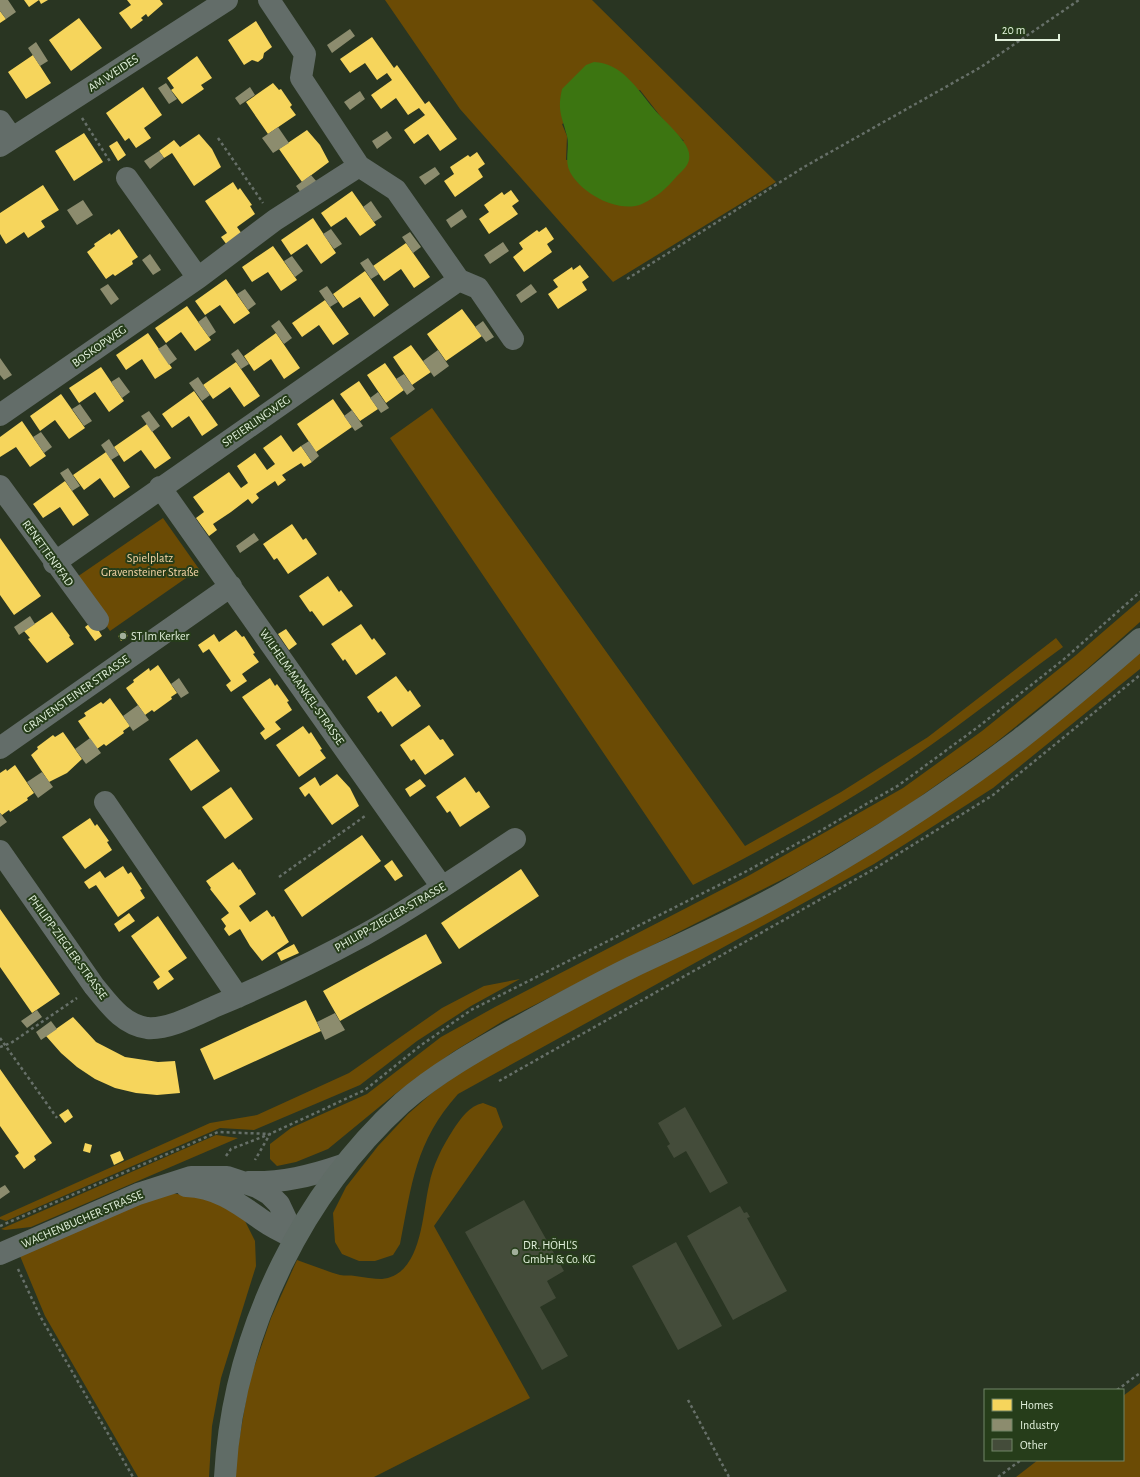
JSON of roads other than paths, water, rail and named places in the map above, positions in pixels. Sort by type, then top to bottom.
[{"type":"main road","points":[[225,1477],[228,1436],[242,1367],[272,1287],[295,1238],[313,1207],[343,1165],[392,1113],[427,1084],[494,1041],[628,969],[781,894],[893,828],[1019,740],[1140,639]]},
{"type":"street","name":"AM WEIDES","points":[[4,135],[71,100],[227,0]]},
{"type":"street","points":[[269,0],[305,54],[301,78],[359,166],[396,190],[459,280],[478,288],[513,340]]},
{"type":"street","name":"BOSKOPWEG","points":[[0,415],[198,278],[275,220],[359,166]]},
{"type":"street","points":[[127,178],[198,278]]},
{"type":"street","name":"SPEIERLINGWEG","points":[[54,562],[459,280]]},
{"type":"street","name":"RENETTENPFAD","points":[[0,486],[54,562],[98,620]]},
{"type":"street","name":"WILHELM-MANKEL-STRASSE","points":[[160,487],[442,887]]},
{"type":"street","name":"GRAVENSTEINER STRASSE","points":[[0,748],[231,586]]},
{"type":"street","points":[[105,802],[238,997]]},
{"type":"street","name":"PHILIPP-ZIEGLER-STRASSE","points":[[0,851],[94,986],[120,1016],[135,1025],[149,1028],[180,1021],[238,997],[364,935],[442,887],[515,838]]},
{"type":"street","points":[[243,1182],[293,1180],[343,1165]]},
{"type":"street","name":"WACHENBUCHER STRASSE","points":[[5,1252],[138,1194],[191,1177],[211,1176],[227,1177],[243,1182],[269,1194],[279,1204],[295,1238]]},
{"type":"street","name":"WACHENBUCHER STRASSE","points":[[164,1185],[206,1188],[225,1195],[242,1205],[263,1221],[295,1238]]},
{"type":"place","name":"ST Im Kerker","points":[[123,636]]},
{"type":"place","name":"DR. HÖHL'S GmbH & Co. KG","points":[[515,1252]]},
{"type":"park label","name":"Spielplatz Gravensteiner Straße","points":[[150,565]]}]
